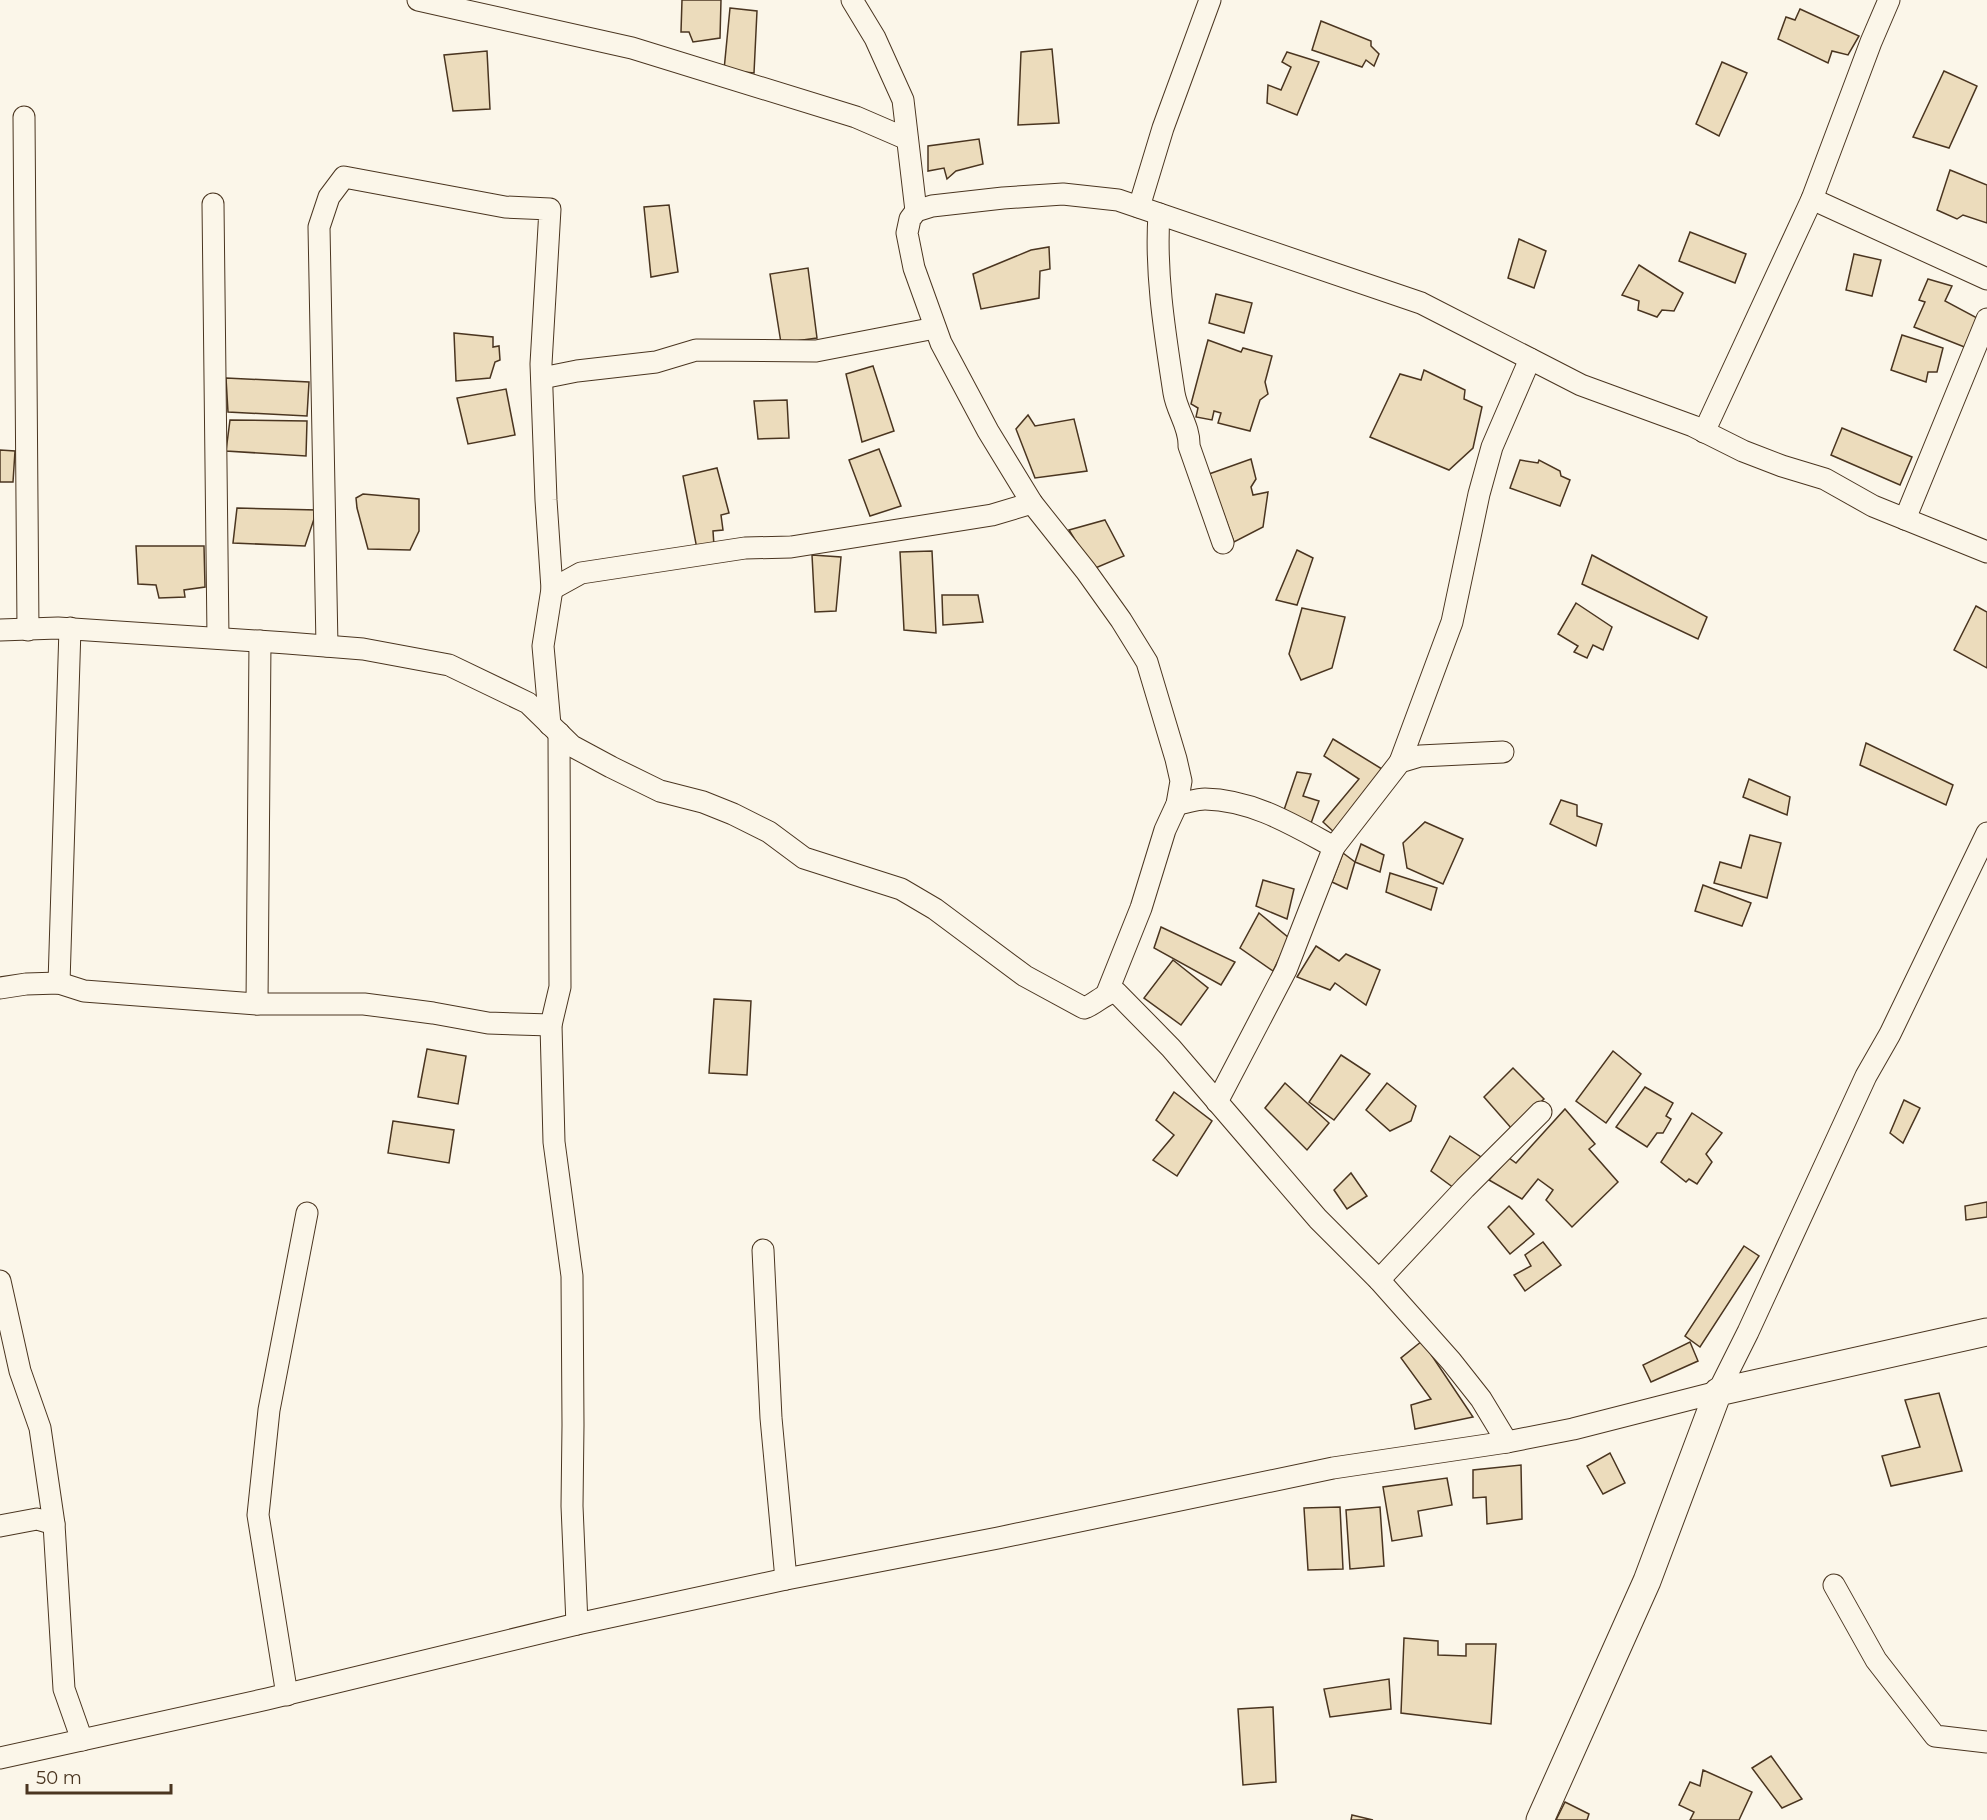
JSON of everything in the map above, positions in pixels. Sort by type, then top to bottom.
[{"type":"main road","points":[[1540,1820],[1647,1581],[1718,1392],[1987,1332]]},
{"type":"street","points":[[418,0],[632,48],[856,117],[908,139]]},
{"type":"street","points":[[852,0],[875,38],[903,100],[916,211]]},
{"type":"street","points":[[1210,0],[1163,128],[1149,211],[1157,244],[1162,309],[1174,397],[1190,436],[1189,446],[1223,543]]},
{"type":"street","points":[[1704,432],[1812,199],[1889,0]]},
{"type":"street","points":[[24,117],[28,630]]},
{"type":"street","points":[[327,646],[319,227],[329,197],[344,177],[505,207],[550,210],[542,378],[552,589],[543,646],[554,729],[560,987],[551,1025],[554,1142],[572,1276],[572,1506],[577,1624]]},
{"type":"street","points":[[0,630],[70,628],[327,646],[363,649],[448,665],[528,703],[572,746],[660,791],[703,802],[733,814],[760,828],[804,858],[901,889],[935,909],[1025,976],[1084,1008],[1096,1004],[1107,993],[1141,908],[1165,830],[1177,804],[1180,781],[1176,759],[1147,662],[1086,571],[1032,503],[988,431],[941,343],[914,268],[907,233],[910,219],[916,211],[942,205],[1063,194],[1118,200],[1421,303],[1581,385],[1693,426],[1753,455],[1825,478],[1873,506],[1987,552]]},
{"type":"street","points":[[1812,199],[1987,279]]},
{"type":"street","points":[[213,204],[218,638]]},
{"type":"street","points":[[1905,519],[1987,319]]},
{"type":"street","points":[[542,378],[577,371],[656,362],[696,350],[816,351],[935,328]]},
{"type":"street","points":[[1218,1102],[1286,970],[1334,847],[1400,762],[1452,622],[1479,494],[1492,447],[1530,359]]},
{"type":"street","points":[[552,589],[581,573],[745,548],[791,547],[992,515],[1032,503]]},
{"type":"street","points":[[59,983],[70,628]]},
{"type":"street","points":[[257,1004],[260,641]]},
{"type":"street","points":[[1400,762],[1420,756],[1503,752]]},
{"type":"street","points":[[1177,804],[1204,799],[1246,805],[1279,817],[1334,847]]},
{"type":"street","points":[[0,1758],[287,1695],[577,1624],[786,1579],[1021,1534],[1333,1468],[1507,1442],[1573,1429],[1718,1392],[1866,1076],[1890,1035],[1987,833]]},
{"type":"street","points":[[0,988],[59,983],[84,991],[257,1004],[364,1004],[488,1023],[551,1025]]},
{"type":"street","points":[[1107,993],[1116,992],[1141,1016],[1318,1219],[1379,1280],[1466,1380],[1481,1399],[1507,1442]]},
{"type":"street","points":[[1379,1280],[1465,1188],[1541,1112]]},
{"type":"street","points":[[287,1695],[258,1515],[269,1410],[307,1213]]},
{"type":"street","points":[[764,1250],[771,1418],[786,1579]]},
{"type":"street","points":[[0,1281],[20,1371],[40,1428],[54,1524],[64,1689],[82,1740]]},
{"type":"street","points":[[0,1526],[37,1519],[54,1524]]},
{"type":"street","points":[[1834,1585],[1876,1660],[1935,1736],[1987,1742]]},
{"type":"building","points":[[682,0],[721,0],[720,38],[693,42],[689,32],[681,32]]},
{"type":"building","points":[[730,8],[757,11],[754,73],[724,70]]},
{"type":"building","points":[[1800,9],[1859,36],[1848,55],[1832,51],[1828,63],[1778,39],[1786,17],[1795,20]]},
{"type":"building","points":[[1321,21],[1371,41],[1371,46],[1379,54],[1374,66],[1366,60],[1362,67],[1312,50]]},
{"type":"building","points":[[1052,49],[1059,123],[1018,125],[1021,52]]},
{"type":"building","points":[[487,51],[490,109],[453,111],[444,55]]},
{"type":"building","points":[[1287,52],[1319,62],[1297,115],[1267,103],[1268,85],[1281,90],[1291,67],[1282,62]]},
{"type":"building","points":[[1722,62],[1747,73],[1719,136],[1696,124]]},
{"type":"building","points":[[1944,71],[1977,86],[1949,148],[1913,137]]},
{"type":"building","points":[[979,139],[983,164],[956,171],[947,179],[944,168],[928,171],[928,146]]},
{"type":"building","points":[[1950,170],[1987,185],[1987,223],[1963,215],[1957,219],[1937,210]]},
{"type":"building","points":[[669,205],[678,272],[651,277],[644,207]]},
{"type":"building","points":[[1690,232],[1746,254],[1735,283],[1679,261]]},
{"type":"building","points":[[1519,239],[1546,251],[1534,288],[1508,278]]},
{"type":"building","points":[[1049,247],[1050,269],[1040,271],[1039,298],[981,309],[973,274],[1031,250]]},
{"type":"building","points":[[1854,254],[1881,260],[1872,296],[1846,290]]},
{"type":"building","points":[[1639,265],[1683,293],[1674,311],[1662,310],[1657,317],[1638,310],[1639,301],[1622,295]]},
{"type":"building","points":[[808,268],[817,338],[781,343],[770,274]]},
{"type":"building","points":[[1928,279],[1952,286],[1945,301],[1979,319],[1967,348],[1914,327],[1925,302],[1919,300]]},
{"type":"building","points":[[1216,294],[1252,303],[1244,333],[1209,323]]},
{"type":"building","points":[[454,333],[493,337],[493,347],[499,346],[500,360],[495,362],[490,378],[456,381]]},
{"type":"building","points":[[1902,335],[1943,348],[1937,372],[1928,372],[1926,382],[1891,370]]},
{"type":"building","points":[[1208,340],[1241,352],[1243,348],[1272,356],[1265,382],[1268,394],[1260,400],[1250,431],[1218,423],[1221,413],[1214,411],[1212,420],[1196,417],[1198,408],[1191,404]]},
{"type":"building","points":[[873,366],[894,431],[862,442],[846,374]]},
{"type":"building","points":[[1424,370],[1465,390],[1464,399],[1482,407],[1473,448],[1449,470],[1370,437],[1400,374],[1421,380]]},
{"type":"building","points":[[226,378],[309,382],[307,416],[228,412]]},
{"type":"building","points":[[506,389],[515,435],[468,444],[457,398]]},
{"type":"building","points":[[787,400],[789,438],[758,439],[754,401]]},
{"type":"building","points":[[1028,415],[1035,426],[1074,419],[1087,471],[1035,478],[1016,429]]},
{"type":"building","points":[[230,420],[307,421],[306,456],[226,451]]},
{"type":"building","points":[[1842,428],[1912,457],[1900,485],[1831,455]]},
{"type":"building","points":[[879,449],[901,506],[870,516],[849,460]]},
{"type":"building","points":[[0,450],[15,451],[13,482],[0,482]]},
{"type":"building","points":[[1251,459],[1256,479],[1251,487],[1253,495],[1268,492],[1263,527],[1234,542],[1209,474]]},
{"type":"building","points":[[1520,460],[1538,463],[1539,460],[1560,471],[1561,476],[1570,480],[1560,506],[1510,488]]},
{"type":"building","points":[[717,468],[729,513],[721,515],[723,530],[713,531],[714,546],[697,549],[683,476]]},
{"type":"building","points":[[363,494],[419,499],[419,531],[410,550],[368,549],[356,498]]},
{"type":"building","points":[[237,508],[317,510],[305,546],[233,543]]},
{"type":"building","points":[[1105,520],[1124,556],[1093,569],[1069,530]]},
{"type":"building","points":[[136,546],[204,546],[205,587],[184,590],[185,597],[159,598],[156,585],[138,584]]},
{"type":"building","points":[[1297,550],[1313,558],[1297,605],[1276,600]]},
{"type":"building","points":[[932,551],[936,633],[904,630],[900,552]]},
{"type":"building","points":[[812,555],[841,557],[836,611],[815,612]]},
{"type":"building","points":[[1592,555],[1707,617],[1698,639],[1582,584]]},
{"type":"building","points":[[942,595],[978,595],[983,622],[943,625]]},
{"type":"building","points":[[1576,603],[1612,627],[1603,650],[1593,645],[1587,658],[1574,652],[1578,646],[1558,634]]},
{"type":"building","points":[[1976,606],[1987,612],[1987,668],[1954,650]]},
{"type":"building","points":[[1302,608],[1345,617],[1332,668],[1301,680],[1289,654]]},
{"type":"building","points":[[1333,739],[1382,769],[1335,833],[1323,822],[1359,779],[1324,756]]},
{"type":"building","points":[[1866,743],[1953,785],[1946,805],[1860,765]]},
{"type":"building","points":[[1297,772],[1311,774],[1303,796],[1319,801],[1310,826],[1284,810]]},
{"type":"building","points":[[1749,779],[1790,797],[1787,815],[1743,797]]},
{"type":"building","points":[[1561,800],[1577,805],[1577,816],[1602,824],[1596,846],[1550,824]]},
{"type":"building","points":[[1425,822],[1463,839],[1443,884],[1407,868],[1403,843]]},
{"type":"building","points":[[1750,835],[1781,843],[1767,898],[1714,883],[1720,862],[1741,868]]},
{"type":"building","points":[[1361,844],[1384,855],[1380,872],[1355,862]]},
{"type":"building","points":[[1343,853],[1355,862],[1347,889],[1332,882]]},
{"type":"building","points":[[1390,873],[1437,888],[1431,910],[1386,892]]},
{"type":"building","points":[[1263,880],[1294,889],[1287,919],[1256,906]]},
{"type":"building","points":[[1703,885],[1751,903],[1742,926],[1695,911]]},
{"type":"building","points":[[1259,913],[1289,938],[1273,971],[1240,948]]},
{"type":"building","points":[[1161,927],[1235,962],[1221,985],[1154,948]]},
{"type":"building","points":[[1316,946],[1339,961],[1346,954],[1380,970],[1366,1005],[1335,983],[1330,990],[1297,977]]},
{"type":"building","points":[[1173,960],[1208,988],[1181,1025],[1144,998]]},
{"type":"building","points":[[714,999],[751,1001],[747,1075],[709,1073]]},
{"type":"building","points":[[427,1049],[466,1056],[458,1104],[418,1097]]},
{"type":"building","points":[[1613,1051],[1641,1074],[1606,1123],[1576,1101]]},
{"type":"building","points":[[1341,1055],[1370,1074],[1334,1120],[1309,1102]]},
{"type":"building","points":[[1513,1068],[1544,1099],[1512,1129],[1484,1097]]},
{"type":"building","points":[[1285,1083],[1329,1123],[1307,1150],[1265,1108]]},
{"type":"building","points":[[1387,1083],[1416,1106],[1411,1121],[1390,1131],[1366,1110]]},
{"type":"building","points":[[1645,1087],[1673,1103],[1666,1116],[1671,1119],[1663,1133],[1657,1133],[1647,1147],[1616,1127]]},
{"type":"building","points":[[1174,1092],[1212,1121],[1177,1176],[1153,1160],[1174,1135],[1156,1120]]},
{"type":"building","points":[[1904,1100],[1920,1108],[1903,1143],[1890,1133]]},
{"type":"building","points":[[1565,1109],[1595,1144],[1589,1149],[1618,1182],[1572,1227],[1546,1200],[1553,1190],[1538,1179],[1522,1199],[1489,1180],[1509,1158],[1516,1163]]},
{"type":"building","points":[[1692,1113],[1722,1133],[1706,1154],[1712,1162],[1697,1184],[1689,1179],[1686,1182],[1661,1162]]},
{"type":"building","points":[[393,1121],[454,1130],[449,1163],[388,1153]]},
{"type":"building","points":[[1450,1136],[1481,1157],[1458,1191],[1431,1171]]},
{"type":"building","points":[[1351,1173],[1367,1196],[1347,1209],[1334,1190]]},
{"type":"building","points":[[1987,1202],[1987,1217],[1966,1220],[1965,1206]]},
{"type":"building","points":[[1509,1206],[1534,1234],[1510,1254],[1488,1227]]},
{"type":"building","points":[[1543,1242],[1561,1265],[1525,1291],[1514,1275],[1531,1266],[1525,1255]]},
{"type":"building","points":[[1744,1246],[1759,1256],[1700,1347],[1685,1336]]},
{"type":"building","points":[[1422,1341],[1473,1417],[1415,1429],[1411,1405],[1431,1399],[1401,1358]]},
{"type":"building","points":[[1690,1342],[1698,1361],[1651,1382],[1643,1365]]},
{"type":"building","points":[[1939,1393],[1962,1471],[1891,1486],[1882,1456],[1920,1447],[1905,1400]]},
{"type":"building","points":[[1610,1453],[1625,1483],[1603,1494],[1587,1466]]},
{"type":"building","points":[[1521,1465],[1522,1519],[1487,1524],[1486,1497],[1473,1498],[1473,1470]]},
{"type":"building","points":[[1447,1478],[1452,1505],[1418,1511],[1422,1536],[1392,1541],[1383,1487]]},
{"type":"building","points":[[1340,1507],[1343,1569],[1308,1570],[1304,1508]]},
{"type":"building","points":[[1380,1507],[1384,1566],[1350,1569],[1346,1510]]},
{"type":"building","points":[[1404,1638],[1438,1641],[1438,1655],[1466,1656],[1466,1644],[1496,1644],[1491,1724],[1401,1713]]},
{"type":"building","points":[[1389,1679],[1391,1709],[1330,1717],[1324,1689]]},
{"type":"building","points":[[1273,1707],[1276,1782],[1243,1785],[1238,1709]]},
{"type":"building","points":[[1771,1756],[1802,1799],[1782,1808],[1752,1768]]},
{"type":"building","points":[[1703,1770],[1752,1792],[1739,1820],[1690,1820],[1694,1812],[1679,1805],[1690,1782],[1700,1786]]},
{"type":"building","points":[[1565,1802],[1589,1814],[1587,1820],[1556,1820]]},
{"type":"building","points":[[1352,1815],[1373,1820],[1351,1820]]}]
